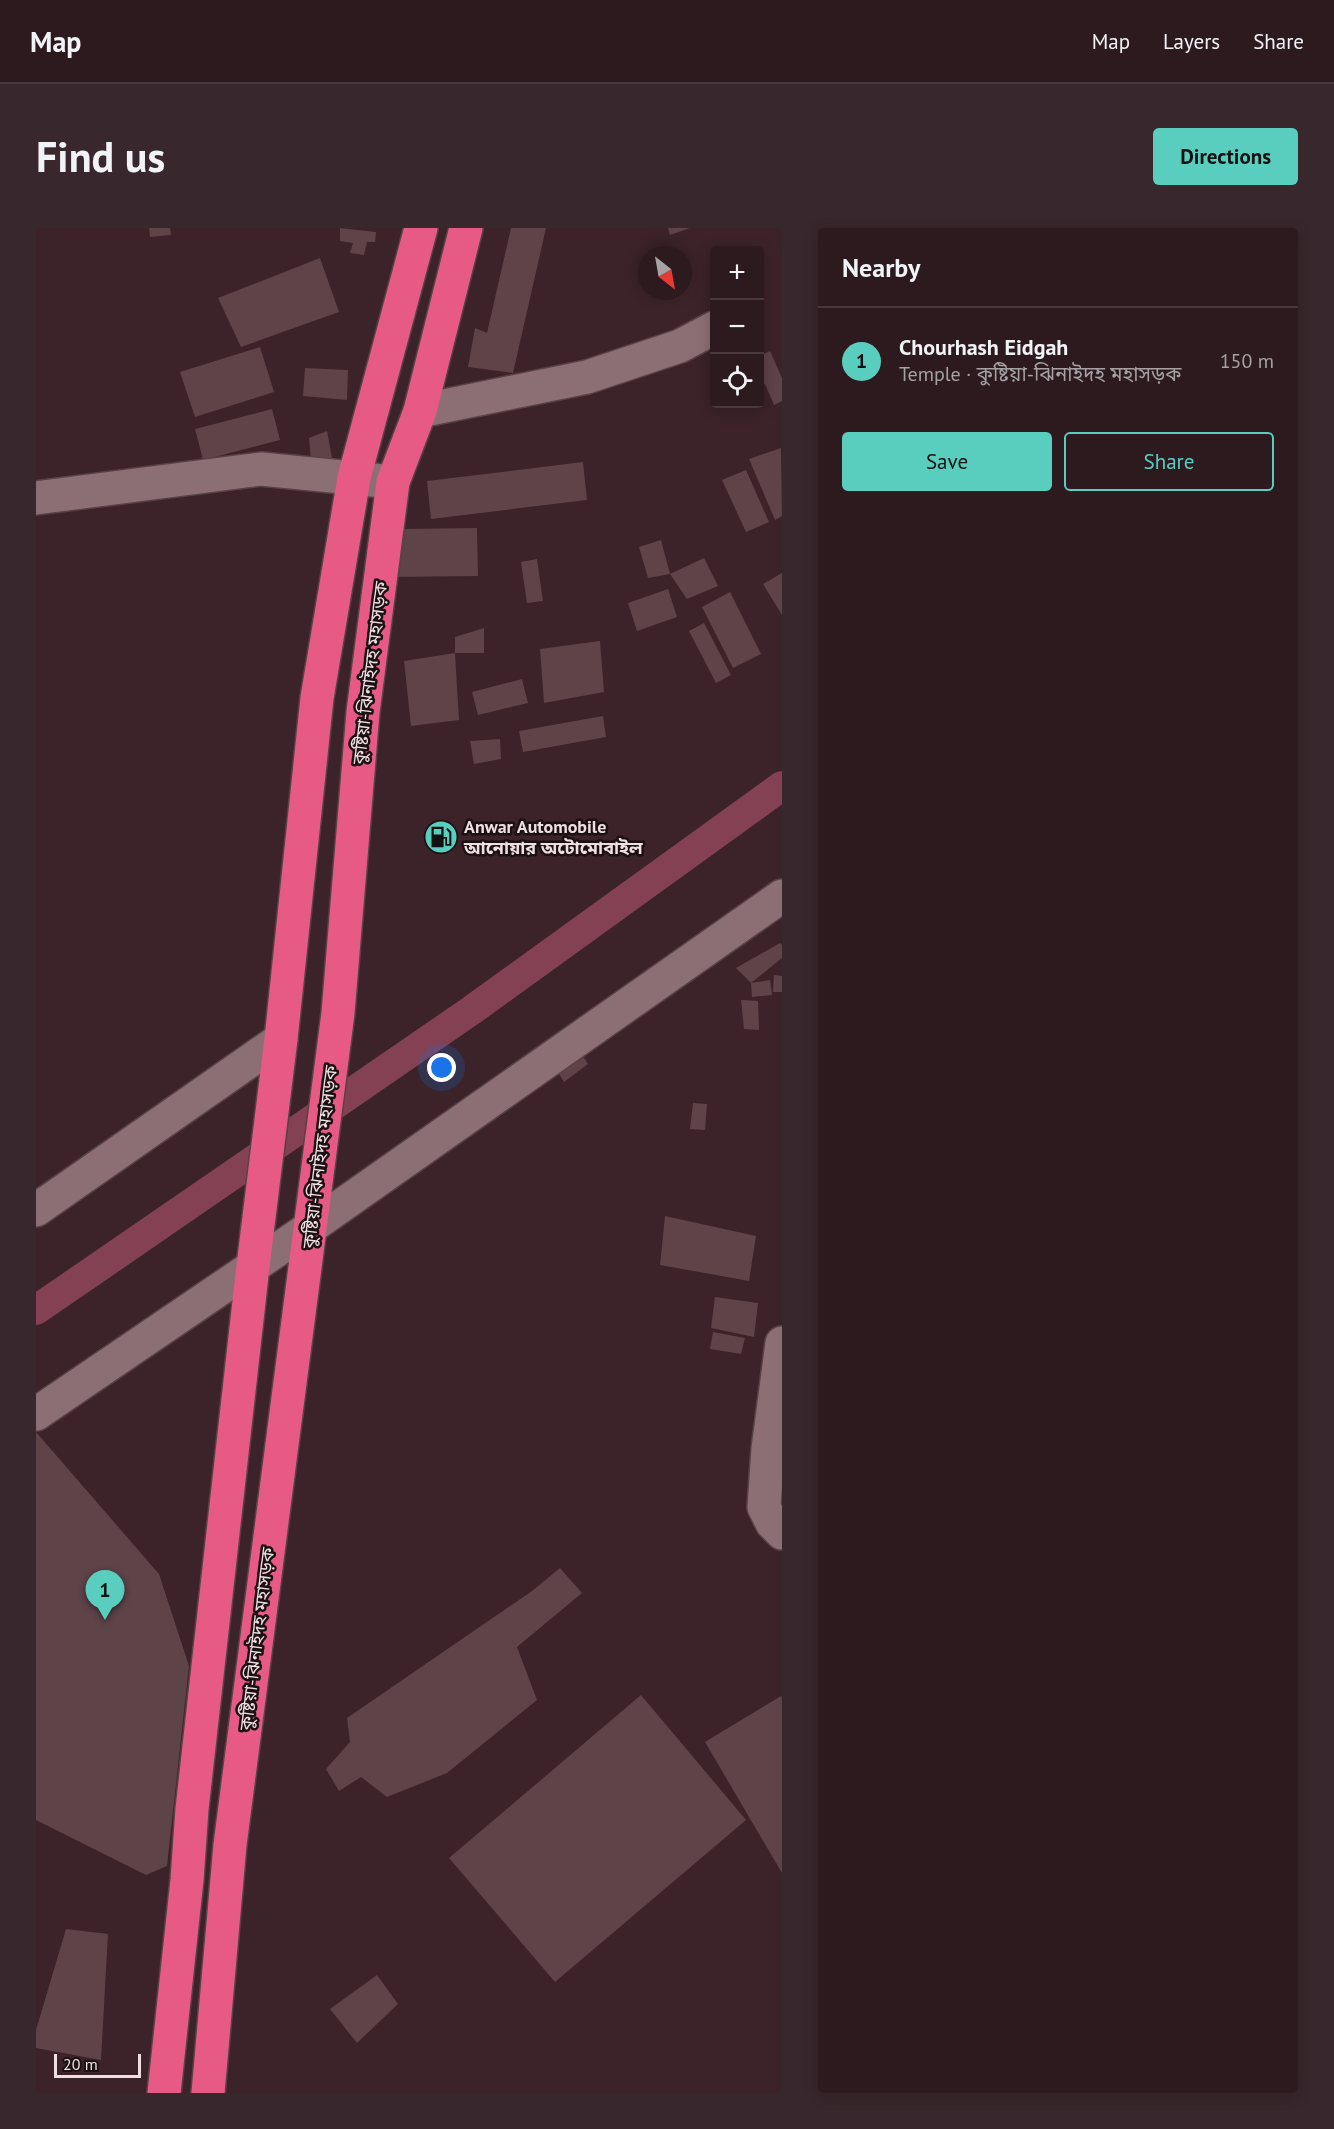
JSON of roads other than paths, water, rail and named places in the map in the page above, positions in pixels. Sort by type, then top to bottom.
[{"type":"highway","points":[[164,2093],[187,1880],[192,1809],[257,1224],[280,1044],[317,698],[354,478],[422,228]]},
{"type":"highway","name":"কুষ্টিয়া-ঝিনাইদহ মহাসড়ক","points":[[208,2093],[233,1821],[338,1013],[363,712],[393,482],[420,411],[466,228]]},
{"type":"highway","points":[[192,1809],[233,1821]]},
{"type":"street","points":[[420,411],[587,377],[680,346],[710,330]]},
{"type":"street","points":[[36,498],[261,469],[393,482]]},
{"type":"street","points":[[36,1414],[311,1227],[782,896]]},
{"type":"street","points":[[36,1210],[280,1044]]},
{"type":"street","points":[[782,1342],[768,1449],[765,1507],[772,1523],[782,1533]]},
{"type":"waterway","points":[[36,1310],[472,1010],[782,786]]},
{"type":"place","name":"Anwar Automobile আনোয়ার অটোমোবাইল","points":[[441,837]]},
{"type":"place","name":"Chourhash Eidgah","points":[[105,1620]]}]
